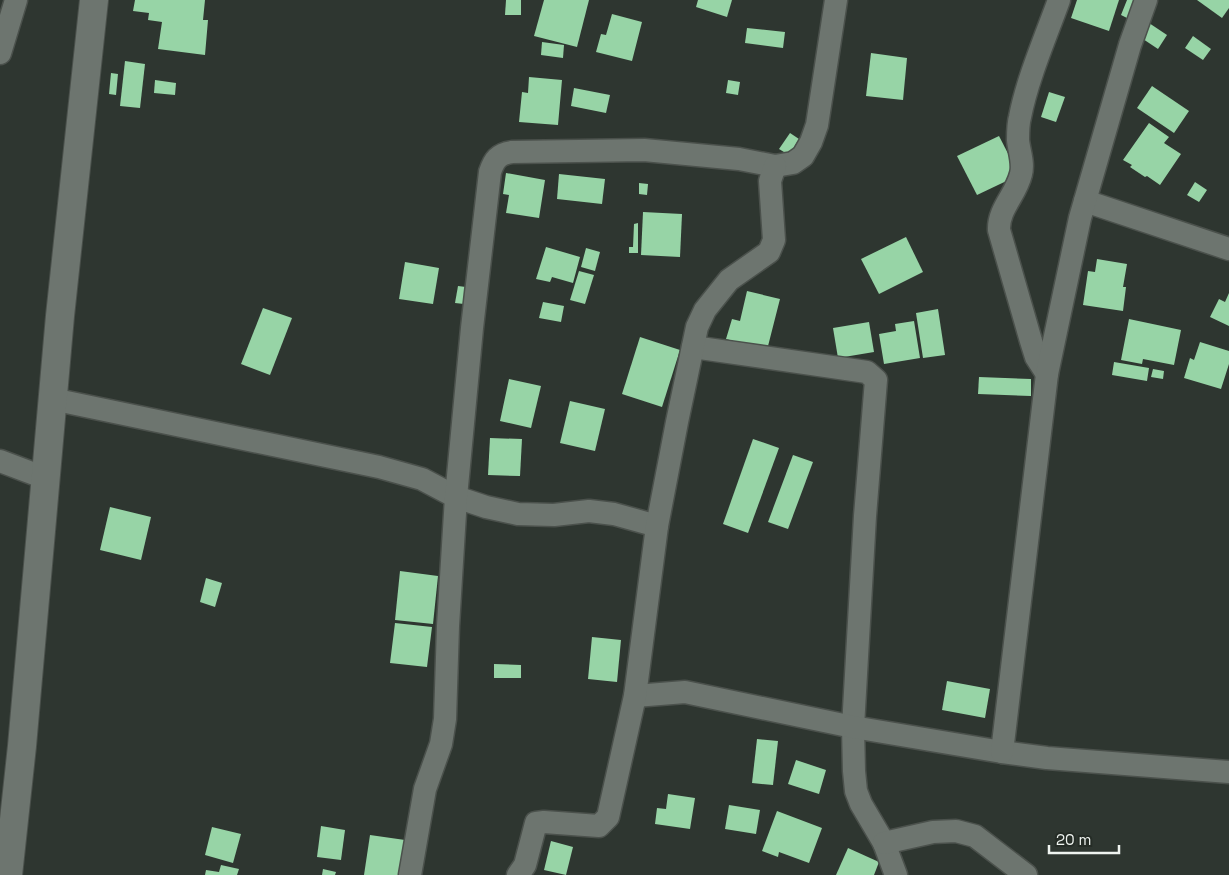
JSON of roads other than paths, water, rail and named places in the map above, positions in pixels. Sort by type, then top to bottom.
[{"type":"street","points":[[0,53],[16,0]]},
{"type":"street","points":[[8,875],[17,800],[61,306],[94,0]]},
{"type":"street","points":[[410,875],[422,805],[441,744],[445,719],[448,626],[456,497],[472,328],[490,172],[496,157],[512,152],[644,150],[739,159],[775,166],[793,163],[803,156],[811,142],[817,125],[836,0]]},
{"type":"street","points":[[1047,374],[1036,357],[998,221],[1015,191],[1021,174],[1022,165],[1018,139],[1019,118],[1059,0]]},
{"type":"street","points":[[1002,752],[1047,374],[1085,201],[1130,44],[1146,0]]},
{"type":"street","points":[[518,875],[525,865],[536,823],[599,826],[608,817],[635,696],[657,526],[697,327],[713,297],[729,280],[769,252],[774,240],[770,181],[775,166]]},
{"type":"street","points":[[1085,201],[1229,249]]},
{"type":"street","points":[[693,347],[867,372],[876,380],[865,516],[853,727],[854,771],[856,791],[861,804],[884,843],[896,875]]},
{"type":"street","points":[[52,400],[379,467],[422,479],[456,497],[486,507],[518,514],[554,515],[589,511],[614,514],[657,526]]},
{"type":"street","points":[[0,461],[45,478]]},
{"type":"street","points":[[635,696],[685,692],[853,727],[1002,752],[1047,758],[1229,772]]},
{"type":"street","points":[[884,843],[933,832],[956,831],[975,836],[1026,875]]}]
